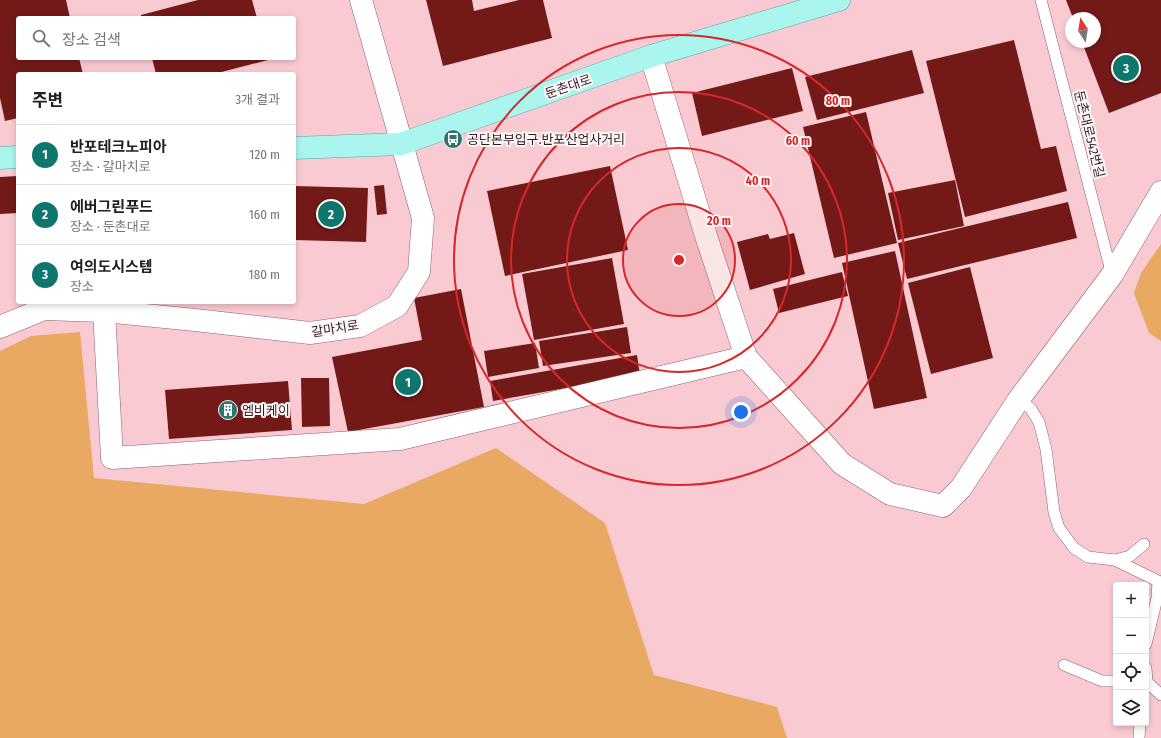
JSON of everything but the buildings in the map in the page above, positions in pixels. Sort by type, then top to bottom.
[{"type":"main road","name":"둔촌대로","points":[[296,148],[401,144],[651,56],[839,0]]},
{"type":"main road","points":[[0,158],[16,157]]},
{"type":"street","name":"갈마치로","points":[[0,327],[44,309],[104,311],[310,333],[360,326],[397,306],[419,272],[423,218],[361,0]]},
{"type":"street","points":[[651,56],[706,236],[746,357],[842,464],[890,494],[943,506],[962,488],[1019,399],[1112,276],[1161,192]]},
{"type":"street","points":[[104,311],[112,458],[400,439],[746,357]]},
{"type":"lane","name":"둔촌대로542번길","points":[[1042,0],[1112,276]]},
{"type":"lane","points":[[1019,399],[1031,409],[1039,422],[1046,449],[1054,512],[1059,528],[1074,548],[1088,557],[1115,560],[1158,581],[1157,598],[1149,631]]},
{"type":"lane","points":[[1115,560],[1130,556],[1144,544]]},
{"type":"lane","points":[[1064,665],[1102,681],[1113,681]]},
{"type":"lane","points":[[1149,685],[1161,695]]},
{"type":"lane","points":[[1139,738],[1140,726]]},
{"type":"shaded area","points":[[1161,244],[1161,341],[1149,333],[1134,293],[1141,273]]},
{"type":"shaded area","points":[[80,332],[94,478],[364,504],[496,448],[605,523],[654,675],[777,707],[787,738],[0,738],[0,351],[31,336]]},
{"type":"place","name":"여의도시스템","points":[[1126,68]]},
{"type":"place","name":"공단본부입구.반포산업사거리","points":[[453,139]]},
{"type":"place","name":"에버그린푸드","points":[[331,214]]},
{"type":"place","name":"반포테크노피아","points":[[408,382]]},
{"type":"place","name":"엠비케이","points":[[228,410]]}]
